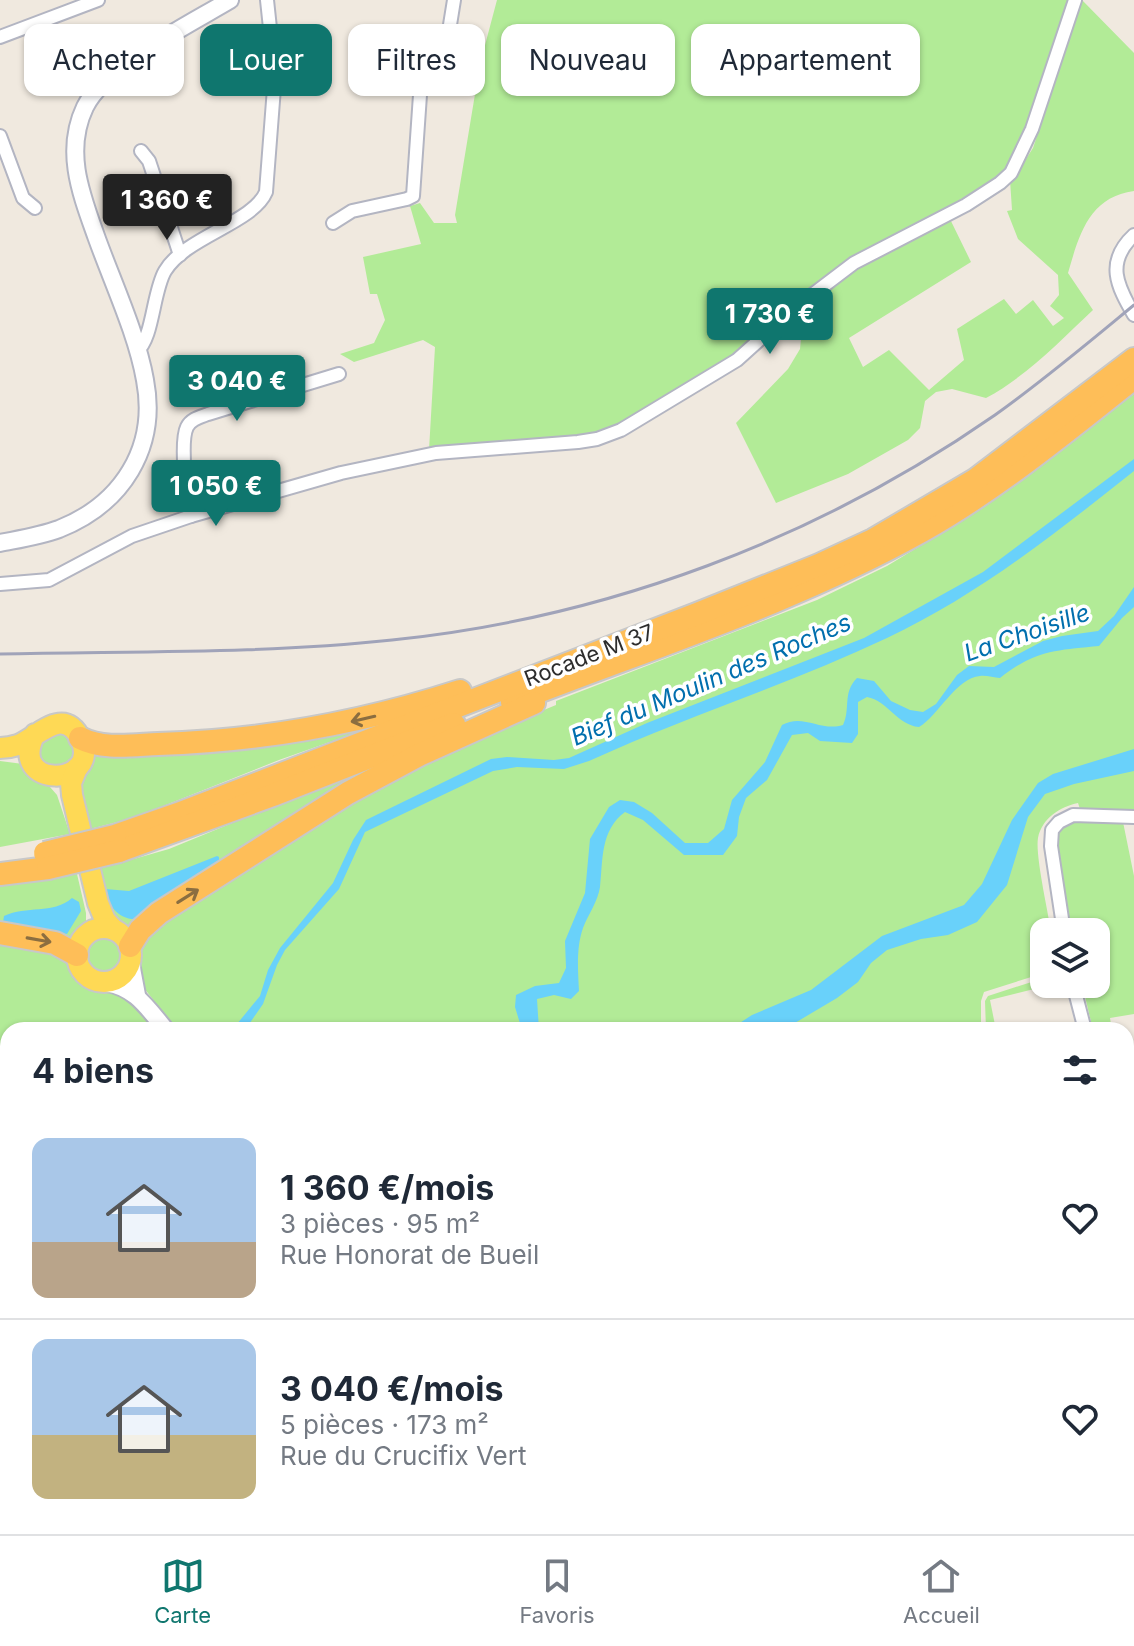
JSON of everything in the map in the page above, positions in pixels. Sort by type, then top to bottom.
[{"type":"highway","name":"Rocade M 37","points":[[0,874],[117,844],[273,795],[819,565],[873,540],[975,480],[1134,359]]},
{"type":"highway","name":"Rocade M 37","points":[[574,669],[825,580],[900,543],[982,495],[1134,378]]},
{"type":"highway","points":[[80,738],[89,743],[114,745],[192,743],[290,734],[400,711],[554,659],[574,669],[564,690],[419,755],[348,793],[159,913],[125,946]]},
{"type":"highway","name":"Rocade M 37","points":[[0,860],[47,861]]},
{"type":"highway","points":[[0,933],[80,946]]},
{"type":"main road","points":[[0,748],[17,745],[49,724],[67,726],[80,738],[83,753],[71,783],[72,795],[98,903],[105,920],[125,946],[121,977],[107,983],[92,980],[80,969],[80,946],[90,923],[87,899],[63,799],[29,751],[35,734]]},
{"type":"main road","points":[[0,756],[24,760],[41,771],[64,777],[77,768]]},
{"type":"main road","points":[[80,946],[96,929],[125,946]]},
{"type":"street","points":[[0,37],[98,0]]},
{"type":"street","points":[[0,543],[57,530],[85,517],[109,499],[139,458],[149,415],[145,379],[82,194],[74,157],[78,127],[91,96],[116,72],[230,0]]},
{"type":"street","points":[[137,351],[145,340],[163,274],[180,255],[248,212],[266,192],[275,75],[267,0]]},
{"type":"street","points":[[333,223],[352,211],[413,196],[422,66],[449,31],[454,0]]},
{"type":"street","points":[[0,584],[57,577],[132,536],[341,473],[436,453],[578,442],[621,430],[737,360],[805,299],[854,263],[988,192],[1011,173],[1032,129],[1075,0]]},
{"type":"street","points":[[0,136],[23,198],[35,208]]},
{"type":"street","points":[[141,151],[149,161],[180,255]]},
{"type":"street","points":[[1134,235],[1123,247],[1116,272],[1120,292],[1134,315]]},
{"type":"street","points":[[191,516],[186,488],[184,439],[189,424],[208,414],[339,374]]},
{"type":"street","points":[[1062,918],[1051,846],[1052,830],[1063,819],[1073,815],[1134,817]]},
{"type":"street","points":[[125,946],[137,995]]},
{"type":"street","points":[[107,983],[119,985],[137,995],[159,1022]]},
{"type":"street","points":[[1077,998],[1083,1022]]},
{"type":"green space","points":[[497,0],[1074,0],[1011,173],[948,215],[971,262],[849,338],[863,367],[889,350],[929,390],[964,360],[957,329],[1004,299],[1016,314],[1033,300],[1053,326],[1064,318],[1050,306],[1059,295],[1058,275],[1018,239],[1007,211],[1012,210],[1010,180],[1033,148],[1082,0],[1134,53],[1134,191],[1106,201],[1088,220],[1068,273],[1093,310],[1042,357],[986,398],[952,389],[936,392],[925,401],[920,428],[908,440],[848,474],[776,503],[736,423],[788,369],[800,349],[805,300],[737,360],[597,439],[429,450],[435,347],[423,340],[354,362],[340,354],[374,343],[385,320],[377,294],[370,294],[363,257],[421,244],[410,206],[420,203],[434,223],[457,223],[455,215],[475,96],[485,96],[485,45]]},
{"type":"green space","points":[[1134,394],[1134,813],[1080,809],[1078,803],[1058,811],[1043,825],[1038,846],[1049,918],[1030,918],[1030,977],[984,992],[981,1022],[171,1022],[140,983],[141,954],[153,929],[359,798],[473,739],[556,705],[556,701],[817,600],[887,566],[953,526]]},
{"type":"green space","points":[[392,720],[279,760],[133,818],[86,830],[80,782],[93,750]]},
{"type":"green space","points":[[59,732],[72,741],[74,757],[65,768],[42,764],[38,744]]},
{"type":"green space","points":[[410,750],[133,932],[111,915],[95,870],[169,849]]},
{"type":"green space","points":[[0,761],[23,764],[50,787],[57,795],[70,834],[0,847]]},
{"type":"green space","points":[[1066,821],[1123,822],[1134,876],[1134,1014],[1110,1018],[1111,1022],[1091,1022],[1085,998],[1110,998],[1110,918],[1066,918],[1055,835]]},
{"type":"green space","points":[[77,874],[86,924],[74,941],[0,928],[0,886]]},
{"type":"green space","points":[[105,936],[118,942],[124,955],[118,968],[105,974],[92,968],[86,955],[92,942]]},
{"type":"green space","points":[[0,943],[57,953],[85,984],[126,997],[150,1022],[0,1022]]},
{"type":"green space","points":[[1030,982],[1030,990],[990,1000],[994,1022],[986,1022],[985,1001],[988,996]]},
{"type":"water","points":[[1134,459],[1134,471],[1046,540],[985,583],[887,638],[589,761],[564,769],[517,767],[493,771],[365,832],[339,889],[285,950],[263,1004],[251,1022],[239,1022],[260,996],[268,970],[280,948],[333,883],[366,820],[491,759],[569,758],[647,723],[864,638],[983,572]]},
{"type":"water","points":[[1134,587],[1134,607],[1099,646],[1059,650],[1036,657],[1000,678],[971,678],[919,727],[905,722],[881,703],[867,697],[858,702],[858,734],[852,743],[820,741],[808,733],[792,735],[767,780],[746,798],[739,817],[737,836],[723,855],[684,855],[643,820],[625,812],[617,819],[607,837],[599,892],[583,928],[578,959],[579,991],[571,999],[554,995],[537,999],[538,1022],[520,1022],[515,1007],[516,995],[535,986],[559,983],[566,968],[565,941],[585,893],[590,839],[609,807],[620,800],[634,802],[652,813],[685,843],[708,843],[724,829],[732,800],[765,762],[782,725],[797,721],[835,727],[843,725],[848,695],[857,678],[874,681],[891,701],[923,712],[936,704],[957,675],[969,666],[994,667],[1043,641],[1098,631],[1114,616]]},
{"type":"water","points":[[1134,749],[1134,771],[1074,784],[1045,794],[1028,817],[1007,885],[977,922],[948,935],[921,939],[887,950],[871,963],[858,982],[796,1022],[741,1022],[811,990],[882,936],[964,905],[982,884],[1012,820],[1038,783],[1053,774]]},
{"type":"water","points":[[217,856],[219,863],[136,919],[119,914],[108,901],[105,889],[129,891]]},
{"type":"water","points":[[72,898],[79,902],[81,911],[67,934],[3,922],[4,916],[56,906]]},
{"type":"railway","points":[[0,654],[245,650],[392,640],[472,629],[552,613],[630,592],[707,566],[783,535],[927,459],[1013,402],[1134,305]]},
{"type":"water label","name":"La Choisille","points":[[1027,633]]},
{"type":"water label","name":"Bief du Moulin des Roches","points":[[711,680]]}]
